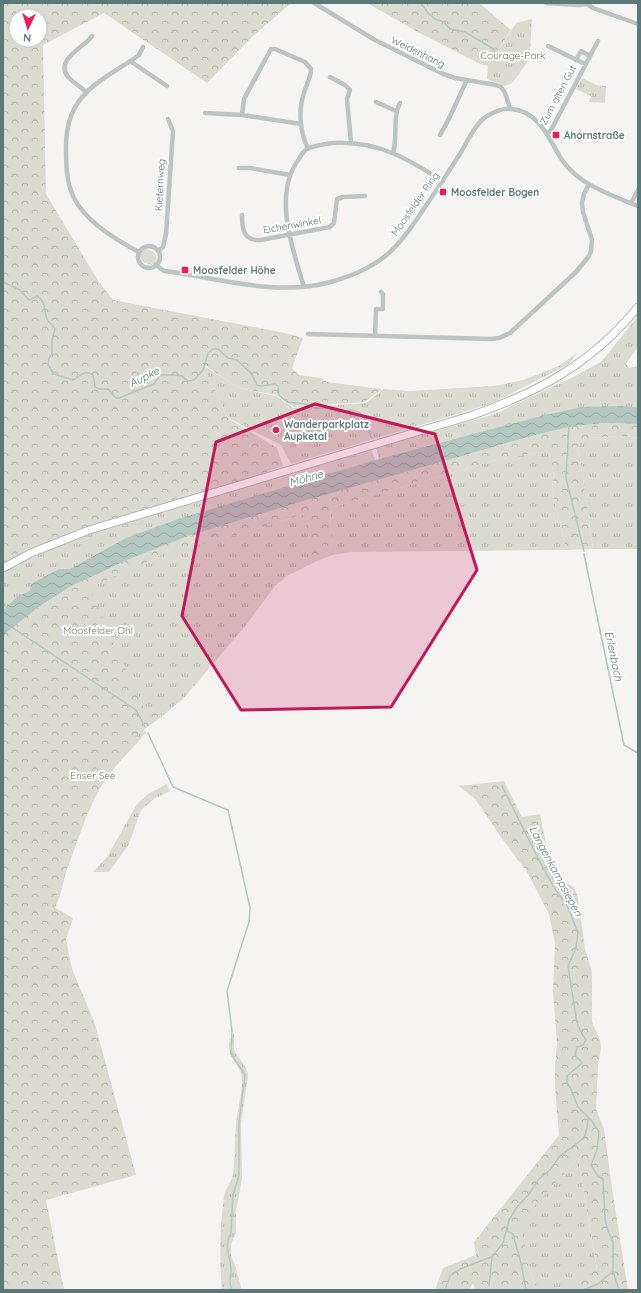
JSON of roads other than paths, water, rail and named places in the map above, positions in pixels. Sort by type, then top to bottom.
[{"type":"main road","points":[[3,568],[55,542],[96,528],[470,416],[526,394],[554,380],[590,355],[613,334],[638,307]]},
{"type":"street","name":"Weidenhang","points":[[314,3],[375,40],[443,74],[454,78],[492,84],[501,87],[507,96],[510,108]]},
{"type":"street","points":[[546,3],[586,4],[593,8],[638,24]]},
{"type":"street","points":[[86,92],[67,76],[64,66],[68,57],[88,42],[92,36]]},
{"type":"street","name":"Zum alten Gut","points":[[547,134],[551,130],[598,41]]},
{"type":"street","name":"Zum alten Gut","points":[[548,46],[585,64]]},
{"type":"street","points":[[143,47],[139,55],[86,92],[74,110],[68,123],[66,134],[66,160],[70,187],[78,205],[93,222],[139,252],[143,247],[154,247],[158,251],[159,260],[156,265]]},
{"type":"street","points":[[242,115],[244,99],[264,59],[271,49],[275,49],[305,62],[311,69],[310,77],[303,94],[301,124],[304,140],[308,148]]},
{"type":"street","name":"Zum alten Gut","points":[[576,60],[581,51],[590,56]]},
{"type":"street","points":[[130,61],[167,86]]},
{"type":"street","points":[[330,78],[345,85],[350,90],[347,99],[351,143]]},
{"type":"street","points":[[440,135],[451,117],[452,111],[467,80]]},
{"type":"street","points":[[376,102],[396,111]]},
{"type":"street","points":[[393,153],[395,147],[396,111],[400,104]]},
{"type":"street","points":[[510,108],[528,113],[539,122],[565,164],[581,179],[638,206]]},
{"type":"street","name":"Moosfelder Ring","points":[[139,252],[138,260],[143,266],[148,268],[156,265],[164,271],[243,284],[280,288],[304,287],[332,282],[346,277],[378,262],[387,255],[408,232],[483,119],[495,112],[510,108]]},
{"type":"street","points":[[204,113],[242,115],[301,124]]},
{"type":"street","name":"Kiefernweg","points":[[158,251],[164,243],[168,215],[173,131],[168,119]]},
{"type":"street","points":[[304,287],[291,242],[286,214],[286,194],[294,165],[308,148],[328,144],[351,143],[380,148],[393,153],[443,181]]},
{"type":"street","points":[[239,168],[250,168],[290,175]]},
{"type":"street","points":[[308,334],[492,339],[510,333],[576,272],[589,256],[592,240],[583,212],[582,203],[584,194],[589,184]]},
{"type":"street","points":[[631,203],[638,190]]},
{"type":"street","name":"Eichenwinkel","points":[[242,215],[243,230],[251,239],[261,240],[333,226],[337,199],[344,197],[365,196]]},
{"type":"street","points":[[375,336],[376,309],[383,309],[383,294],[381,292]]},
{"type":"water","points":[[623,406],[638,408],[638,424],[604,423],[574,426],[539,434],[290,505],[188,536],[134,557],[71,586],[40,606],[3,636],[3,610],[18,596],[30,591],[31,584],[59,569],[70,569],[126,538],[178,519],[379,459],[533,418],[581,407]]},
{"type":"waterway","points":[[421,3],[428,13],[435,19],[444,22],[450,29],[465,32],[492,48],[495,52]]},
{"type":"waterway","name":"Aupke","points":[[3,282],[20,290],[29,300],[37,296],[42,301],[47,319],[55,329],[52,340],[52,354],[49,358],[48,365],[54,374],[73,380],[85,373],[90,373],[93,375],[95,387],[99,389],[108,389],[116,398],[119,398],[154,384],[159,376],[162,375],[176,375],[182,376],[188,381],[194,380],[203,370],[208,353],[213,349],[218,349],[228,358],[237,360],[251,373],[257,385],[275,384],[278,386],[279,395],[287,402],[305,404],[314,408],[325,408],[340,412],[349,410],[359,412],[366,421],[371,437]]},
{"type":"waterway","name":"Erlenbach","points":[[569,425],[566,478],[584,551]]},
{"type":"waterway","name":"Erlenbach","points":[[584,554],[624,745],[638,753]]},
{"type":"waterway","points":[[10,626],[136,710],[145,727]]},
{"type":"waterway","points":[[148,733],[173,787],[228,810],[250,908],[249,922],[227,991],[232,1031],[231,1054],[245,1075],[239,1122],[239,1175],[233,1195],[231,1233],[227,1242],[231,1268],[230,1280],[232,1290]]},
{"type":"waterway","name":"Langenkampsiepen","points":[[502,786],[542,866],[555,889],[568,907],[578,933],[576,948],[568,966],[577,1023],[586,1040],[583,1045],[577,1047],[575,1055],[582,1063],[567,1076],[567,1083],[578,1107],[591,1120],[599,1132],[597,1150],[591,1165],[598,1176],[603,1179],[605,1219],[613,1242],[613,1271],[619,1290]]},
{"type":"waterway","points":[[489,1286],[492,1257],[503,1243],[509,1220],[517,1207],[529,1194],[539,1179],[550,1170],[560,1156],[584,1138],[588,1118]]},
{"type":"waterway","points":[[507,1231],[513,1234],[521,1263],[526,1290]]},
{"type":"waterway","points":[[445,1290],[450,1276],[460,1269],[491,1257]]},
{"type":"waterway","points":[[583,1290],[598,1284],[613,1271]]},
{"type":"place","name":"Ahornstraße","points":[[556,135]]},
{"type":"place","name":"Moosfelder Bogen","points":[[443,192]]},
{"type":"place","name":"Moosfelder Höhe","points":[[185,270]]},
{"type":"place","name":"Wanderparkplatz Aupketal","points":[[276,430]]},
{"type":"park label","name":"Courage-Park","points":[[513,55]]},
{"type":"park label","name":"Moosfelder Ohl","points":[[98,630]]},
{"type":"park label","name":"Enser See","points":[[93,775]]},
{"type":"water label","name":"Möhne","points":[[306,478]]}]
